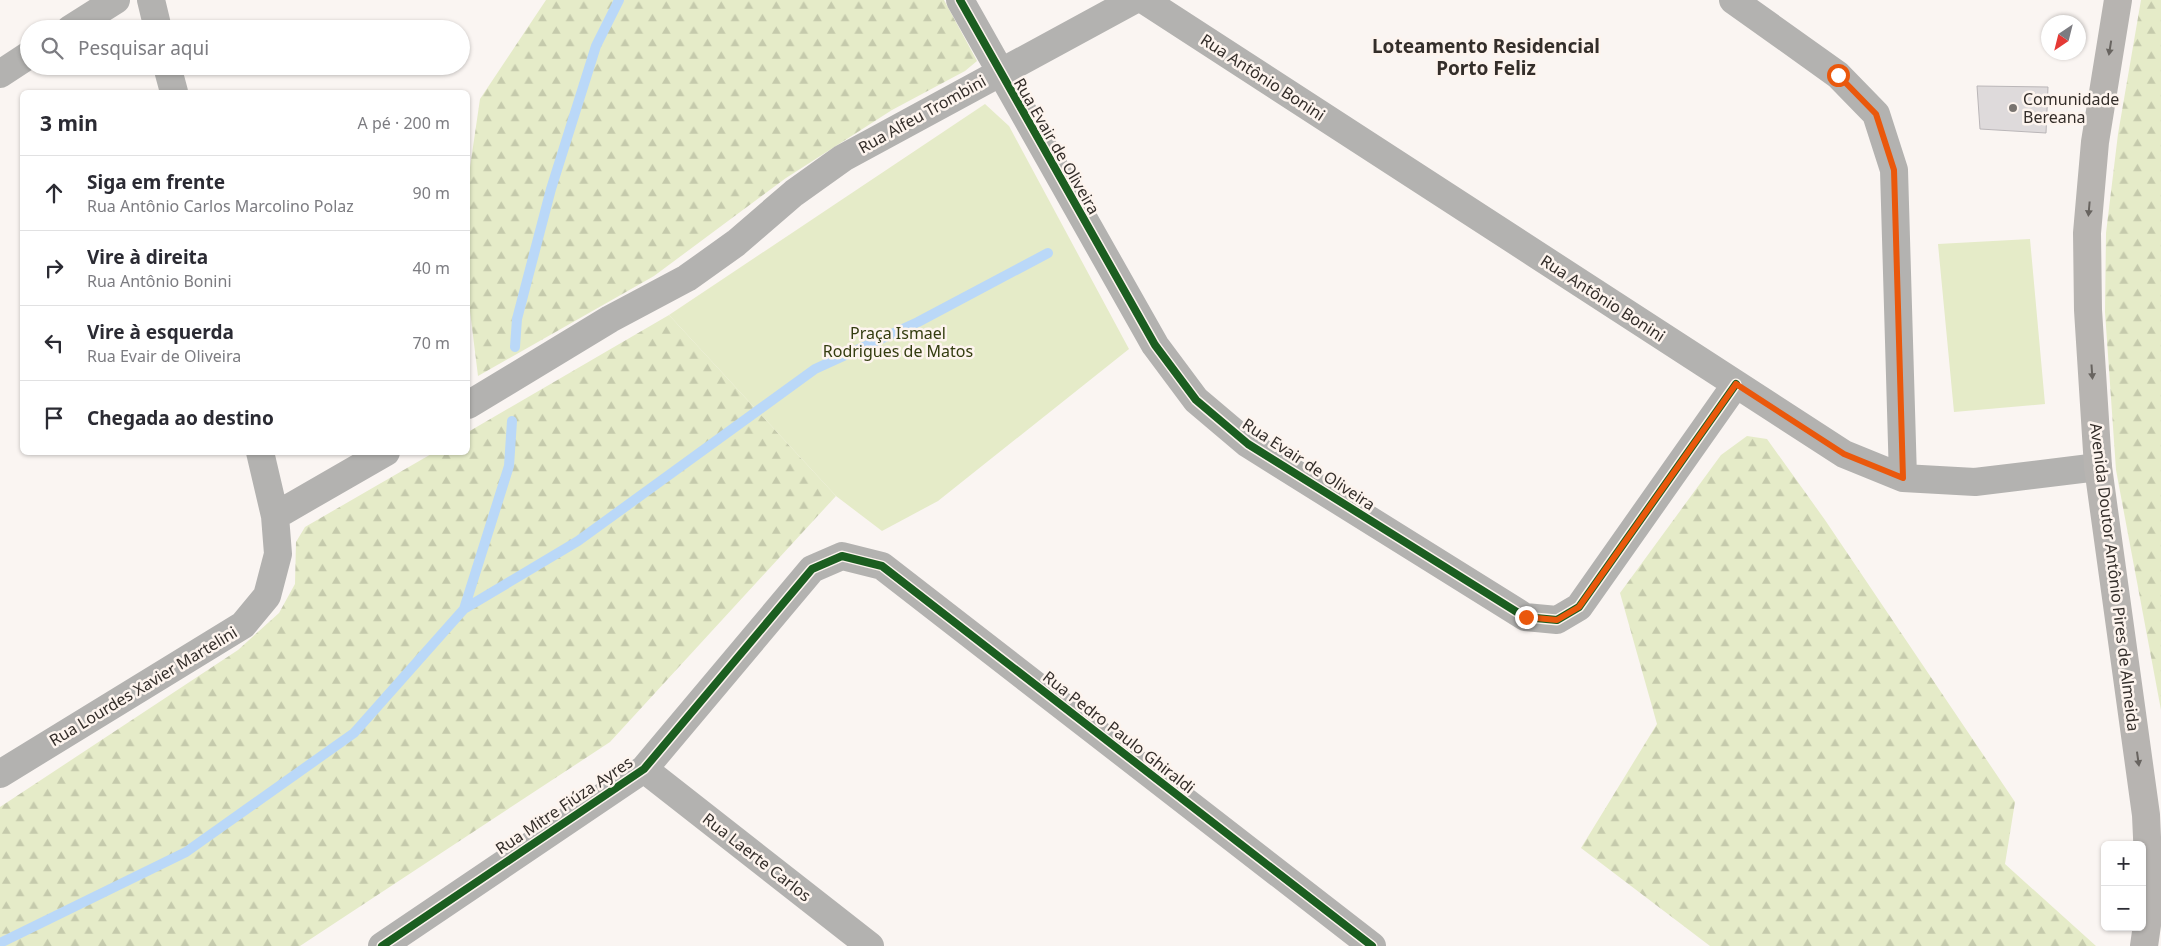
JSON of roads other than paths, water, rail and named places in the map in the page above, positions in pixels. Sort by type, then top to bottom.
[{"type":"main road","name":"Avenida Doutor Antônio Pires de Almeida","points":[[2118,0],[2095,142],[2088,233],[2088,310],[2098,468],[2146,815],[2150,939]]},
{"type":"street","points":[[84,20],[116,0]]},
{"type":"street","points":[[152,0],[156,20]]},
{"type":"street","name":"Rua Evair de Oliveira","points":[[960,0],[1155,345],[1196,400],[1248,444],[1526,617],[1557,620],[1579,607],[1736,384]]},
{"type":"street","name":"Rua Alfeu Trombini","points":[[470,404],[610,319],[687,278],[736,243],[794,193],[843,158],[1134,0]]},
{"type":"street","name":"Rua Antônio Bonini","points":[[1144,0],[1844,454],[1903,478],[1975,482],[2098,468]]},
{"type":"street","points":[[1733,0],[1838,75],[1876,114],[1894,170],[1903,478]]},
{"type":"street","points":[[0,74],[17,55]]},
{"type":"street","points":[[169,75],[173,90]]},
{"type":"street","name":"Rua Lourdes Xavier Martelini","points":[[1,766],[243,625],[267,596],[278,554],[275,516],[261,455]]},
{"type":"street","points":[[275,516],[381,455]]},
{"type":"street","name":"Rua Mitre Fiúza Ayres","points":[[382,946],[644,768],[812,569],[842,556]]},
{"type":"street","name":"Rua Pedro Paulo Ghiraldi","points":[[842,556],[882,566],[1372,946]]},
{"type":"street","name":"Rua Laerte Carlos","points":[[644,768],[870,946]]},
{"type":"waterway","points":[[515,347],[517,319],[551,189],[596,46],[619,0]]},
{"type":"waterway","points":[[464,609],[578,541],[815,369],[918,322],[1048,253]]},
{"type":"waterway","points":[[0,943],[186,852],[354,733],[464,609],[509,466],[512,421]]},
{"type":"place","name":"Comunidade Bereana","points":[[2013,108]]},
{"type":"district","name":"Loteamento Residencial Porto Feliz","points":[[1486,57]]},
{"type":"park label","name":"Praça Ismael Rodrigues de Matos","points":[[898,342]]}]
